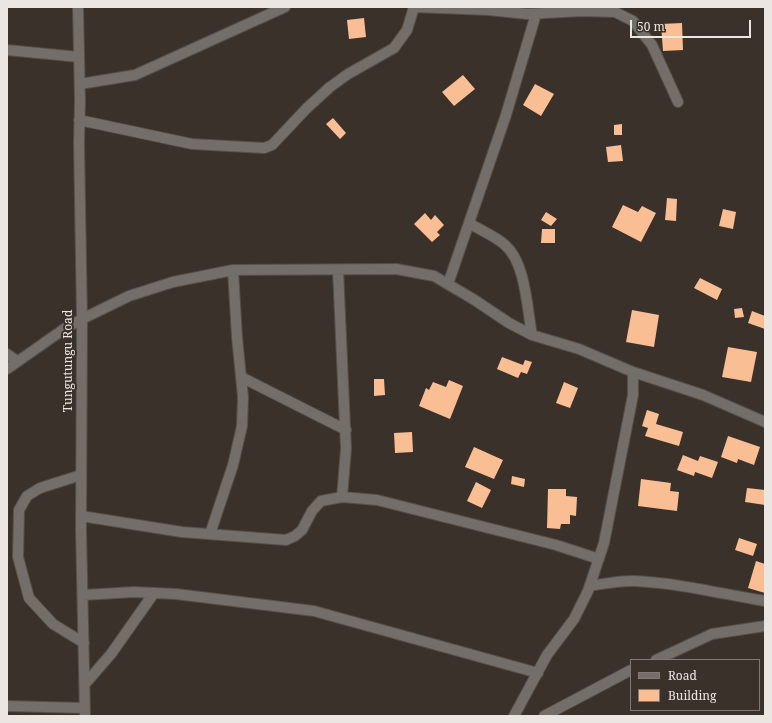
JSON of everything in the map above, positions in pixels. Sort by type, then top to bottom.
[{"type":"street","name":"Tungutungu Road","points":[[78,7],[80,57],[79,120],[82,319],[81,516],[85,712]]},
{"type":"street","points":[[80,84],[135,75],[285,7]]},
{"type":"street","points":[[79,120],[192,144],[264,148],[272,145],[307,108],[330,87],[348,74],[394,48],[407,30],[414,7],[536,14],[583,11],[616,12],[633,21],[652,45],[678,102]]},
{"type":"street","points":[[448,284],[506,114],[536,14]]},
{"type":"street","points":[[7,50],[80,57]]},
{"type":"street","points":[[469,223],[505,245],[516,258],[522,276],[532,335]]},
{"type":"street","points":[[7,369],[64,329],[82,319],[129,296],[165,284],[233,270],[396,269],[434,276],[509,323],[532,335],[579,349],[633,372],[703,395],[765,422]]},
{"type":"street","points":[[210,534],[232,465],[242,426],[243,398],[233,270]]},
{"type":"street","points":[[338,270],[346,430],[342,497]]},
{"type":"street","points":[[7,354],[17,361]]},
{"type":"street","points":[[514,716],[548,655],[574,619],[590,586],[604,543],[628,424],[633,395],[633,372]]},
{"type":"street","points":[[241,377],[346,430]]},
{"type":"street","points":[[81,475],[40,488],[27,496],[19,510],[18,557],[29,598],[53,624],[84,643]]},
{"type":"street","points":[[81,516],[210,534],[286,540],[295,536],[302,530],[312,511],[321,501],[342,497],[377,500],[556,546],[599,559]]},
{"type":"street","points":[[590,586],[633,581],[659,582],[684,585],[765,601]]},
{"type":"street","points":[[83,595],[134,592],[154,593],[314,611],[538,673]]},
{"type":"street","points":[[85,684],[110,654],[154,593]]},
{"type":"street","points":[[658,659],[712,634],[765,626]]},
{"type":"street","points":[[544,716],[630,671]]},
{"type":"street","points":[[7,706],[85,712]]},
{"type":"building","points":[[364,18],[366,37],[349,39],[347,20]]},
{"type":"building","points":[[682,23],[683,50],[663,51],[661,24]]},
{"type":"building","points":[[463,75],[475,89],[454,106],[442,92]]},
{"type":"building","points":[[535,84],[554,94],[541,116],[523,105]]},
{"type":"building","points":[[333,118],[346,133],[340,139],[326,124]]},
{"type":"building","points":[[622,124],[622,135],[614,135],[614,125]]},
{"type":"building","points":[[621,145],[623,161],[608,162],[606,147]]},
{"type":"building","points":[[667,198],[677,199],[676,221],[665,220]]},
{"type":"building","points":[[623,205],[638,212],[642,206],[656,213],[641,242],[612,227]]},
{"type":"building","points":[[723,209],[736,212],[733,229],[719,226]]},
{"type":"building","points":[[546,212],[557,219],[551,226],[541,220]]},
{"type":"building","points":[[425,213],[431,220],[435,215],[444,225],[437,232],[440,235],[432,242],[414,224]]},
{"type":"building","points":[[542,229],[555,229],[555,243],[541,243]]},
{"type":"building","points":[[700,278],[722,289],[717,300],[694,288]]},
{"type":"building","points":[[742,308],[744,317],[735,318],[734,309]]},
{"type":"building","points":[[632,310],[659,315],[654,347],[626,342]]},
{"type":"building","points":[[752,311],[765,316],[765,329],[748,323]]},
{"type":"building","points":[[728,347],[757,352],[751,382],[722,377]]},
{"type":"building","points":[[502,357],[523,365],[525,360],[532,362],[527,374],[521,372],[518,378],[497,369]]},
{"type":"building","points":[[374,379],[384,379],[385,395],[374,396]]},
{"type":"building","points":[[449,380],[463,386],[450,419],[419,406],[426,388],[429,390],[433,382],[446,387]]},
{"type":"building","points":[[564,382],[578,388],[570,408],[556,403]]},
{"type":"building","points":[[647,410],[659,414],[656,424],[683,432],[679,446],[645,436],[648,428],[642,426]]},
{"type":"building","points":[[412,432],[413,452],[395,453],[394,433]]},
{"type":"building","points":[[728,436],[760,447],[754,465],[738,459],[737,463],[721,457]]},
{"type":"building","points":[[474,447],[503,460],[494,479],[465,467]]},
{"type":"building","points":[[683,455],[698,461],[700,456],[718,462],[712,478],[695,472],[694,476],[677,470]]},
{"type":"building","points":[[512,476],[525,479],[524,487],[511,484]]},
{"type":"building","points":[[641,479],[671,483],[670,491],[679,492],[677,511],[638,506]]},
{"type":"building","points":[[476,482],[491,490],[482,508],[467,501]]},
{"type":"building","points":[[747,488],[765,490],[765,505],[745,502]]},
{"type":"building","points":[[548,489],[566,489],[566,496],[577,497],[576,516],[570,515],[570,524],[561,524],[560,529],[547,528]]},
{"type":"building","points":[[739,538],[757,544],[753,556],[735,550]]},
{"type":"building","points":[[756,561],[765,564],[765,593],[748,588]]}]
